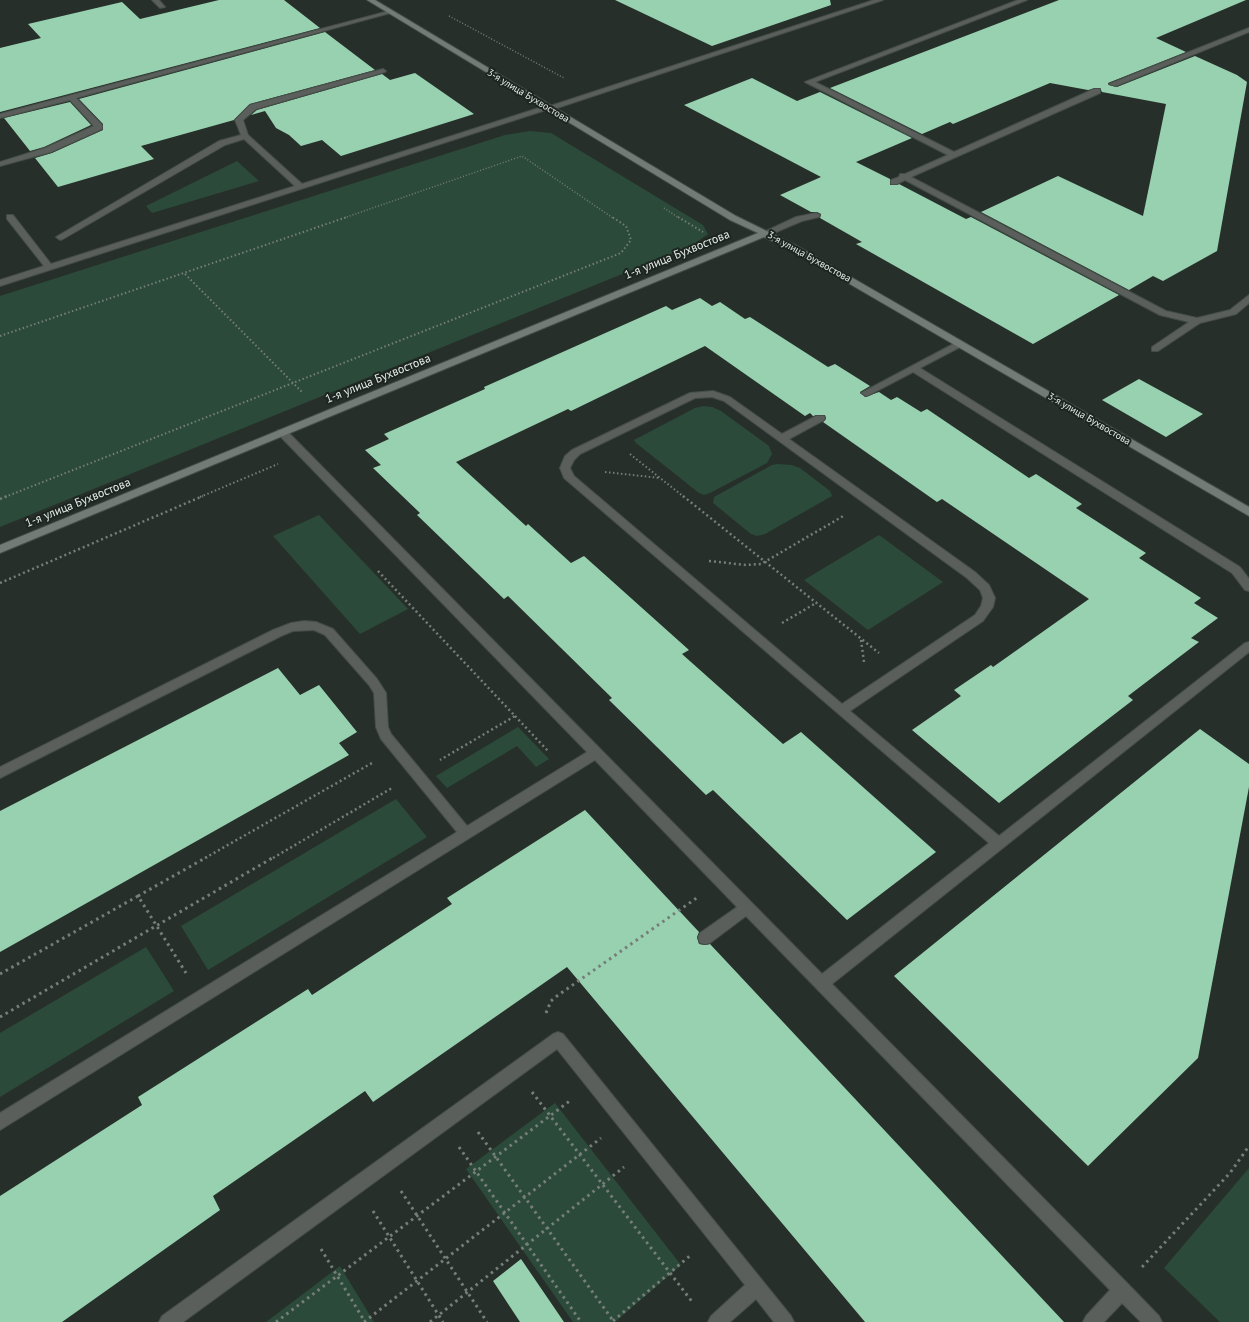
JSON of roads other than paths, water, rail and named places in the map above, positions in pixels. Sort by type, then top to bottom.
[{"type":"street","points":[[155,0],[162,7]]},
{"type":"street","name":"3-я улица Бухвостова","points":[[370,0],[733,218],[766,232],[1249,512]]},
{"type":"street","points":[[0,283],[880,0]]},
{"type":"street","points":[[952,154],[809,82],[1024,0]]},
{"type":"street","points":[[0,116],[391,12]]},
{"type":"street","points":[[1113,84],[1249,30]]},
{"type":"street","points":[[301,187],[245,136],[239,120],[253,107],[382,71]]},
{"type":"street","points":[[894,182],[903,176],[952,154],[1097,91]]},
{"type":"street","points":[[0,164],[48,150],[99,127],[71,97]]},
{"type":"street","points":[[60,237],[222,143],[245,136]]},
{"type":"street","points":[[903,176],[1163,313],[1197,321]]},
{"type":"street","points":[[766,232],[799,219],[816,215]]},
{"type":"street","points":[[10,217],[49,268]]},
{"type":"street","name":"1-я улица Бухвостова","points":[[0,549],[766,232]]},
{"type":"street","points":[[1155,349],[1197,321],[1233,312],[1249,298]]},
{"type":"street","points":[[866,393],[959,344]]},
{"type":"street","points":[[913,368],[1236,570],[1249,587]]},
{"type":"street","points":[[842,710],[979,618],[987,607],[989,598],[985,588],[971,575],[727,398],[713,394],[702,394],[682,400],[576,452],[569,458],[566,468],[569,478],[999,844]]},
{"type":"street","points":[[782,438],[820,418]]},
{"type":"street","points":[[282,432],[1153,1322]]},
{"type":"street","points":[[0,773],[277,633],[292,627],[304,625],[316,626],[329,632],[373,682],[380,693],[383,732],[395,749],[466,834]]},
{"type":"street","points":[[822,983],[1249,646]]},
{"type":"street","points":[[0,1122],[596,753]]},
{"type":"street","points":[[705,938],[748,907]]},
{"type":"street","points":[[168,1322],[558,1039],[785,1322]]},
{"type":"street","points":[[717,1322],[756,1287]]},
{"type":"street","points":[[1092,1322],[1122,1290]]}]
